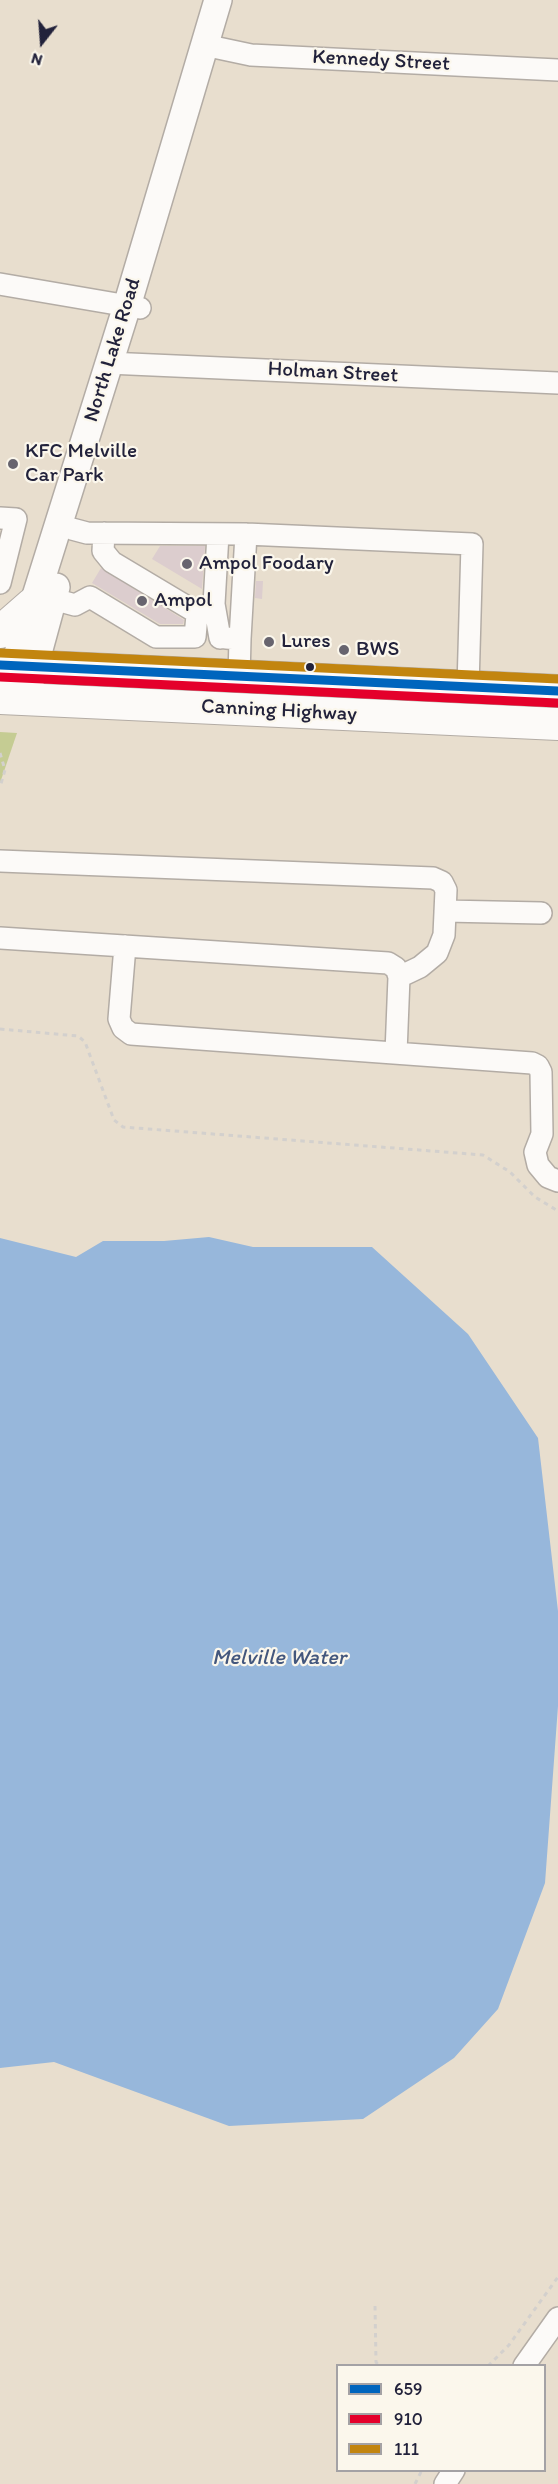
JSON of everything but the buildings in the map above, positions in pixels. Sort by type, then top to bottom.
[{"type":"highway","points":[[0,632],[43,602]]},
{"type":"highway","name":"Canning Highway","points":[[16,666],[558,691]]},
{"type":"highway","name":"Canning Highway","points":[[10,698],[558,724]]},
{"type":"main road","name":"North Lake Road","points":[[43,602],[211,47],[218,0]]},
{"type":"main road","name":"North Lake Road","points":[[211,47],[234,0]]},
{"type":"main road","name":"North Lake Road","points":[[10,698],[16,666],[72,529],[116,363]]},
{"type":"street","name":"Kennedy Street","points":[[211,47],[251,55],[558,70]]},
{"type":"street","points":[[0,284],[133,307]]},
{"type":"street","name":"Holman Street","points":[[116,363],[558,383]]},
{"type":"street","points":[[0,518],[16,519],[0,583]]},
{"type":"street","points":[[72,529],[87,533],[246,534],[472,544],[468,687]]},
{"type":"street","points":[[104,533],[103,551],[112,562],[194,611],[196,615],[195,638]]},
{"type":"street","points":[[218,534],[214,604],[230,638],[239,677]]},
{"type":"street","points":[[230,638],[246,534]]},
{"type":"street","points":[[43,602],[75,604],[90,597],[156,637],[230,638]]},
{"type":"street","points":[[152,672],[156,637]]},
{"type":"street","points":[[0,861],[432,878],[442,882],[446,890],[444,935],[437,953],[420,967],[399,977]]},
{"type":"street","points":[[445,911],[540,914]]},
{"type":"street","points":[[0,939],[388,963],[396,968],[399,977],[396,1053]]},
{"type":"street","points":[[124,946],[119,1019],[123,1028],[131,1034],[532,1063],[538,1066],[541,1072],[542,1134],[535,1152],[538,1165],[553,1179]]},
{"type":"street","points":[[525,2364],[558,2318]]},
{"type":"path","points":[[0,753],[5,770],[0,787]]},
{"type":"path","points":[[0,1029],[78,1036],[85,1042],[114,1120],[123,1127],[483,1155],[510,1172],[535,1197],[558,1211]]},
{"type":"path","points":[[490,2364],[509,2345],[558,2277]]},
{"type":"path","points":[[375,2306],[378,2364]]},
{"type":"green space","points":[[0,732],[17,733],[0,783]]},
{"type":"water","name":"Melville Water","points":[[209,1237],[253,1247],[372,1247],[468,1334],[538,1438],[558,1611],[558,1706],[545,1883],[498,2009],[454,2058],[363,2119],[229,2126],[54,2062],[0,2068],[0,1238],[76,1257],[103,1241],[164,1241]]},
{"type":"transit line","name":"111","points":[[1,653],[558,679]]},
{"type":"transit line","name":"659","points":[[0,665],[558,691]]},
{"type":"transit line","name":"910","points":[[0,677],[557,703]]},
{"type":"place","name":"KFC Melville Car Park","points":[[13,464]]},
{"type":"place","name":"Ampol Foodary","points":[[187,564]]},
{"type":"place","name":"Ampol","points":[[142,601]]},
{"type":"place","name":"Lures","points":[[269,642]]},
{"type":"place","name":"BWS","points":[[344,650]]}]
